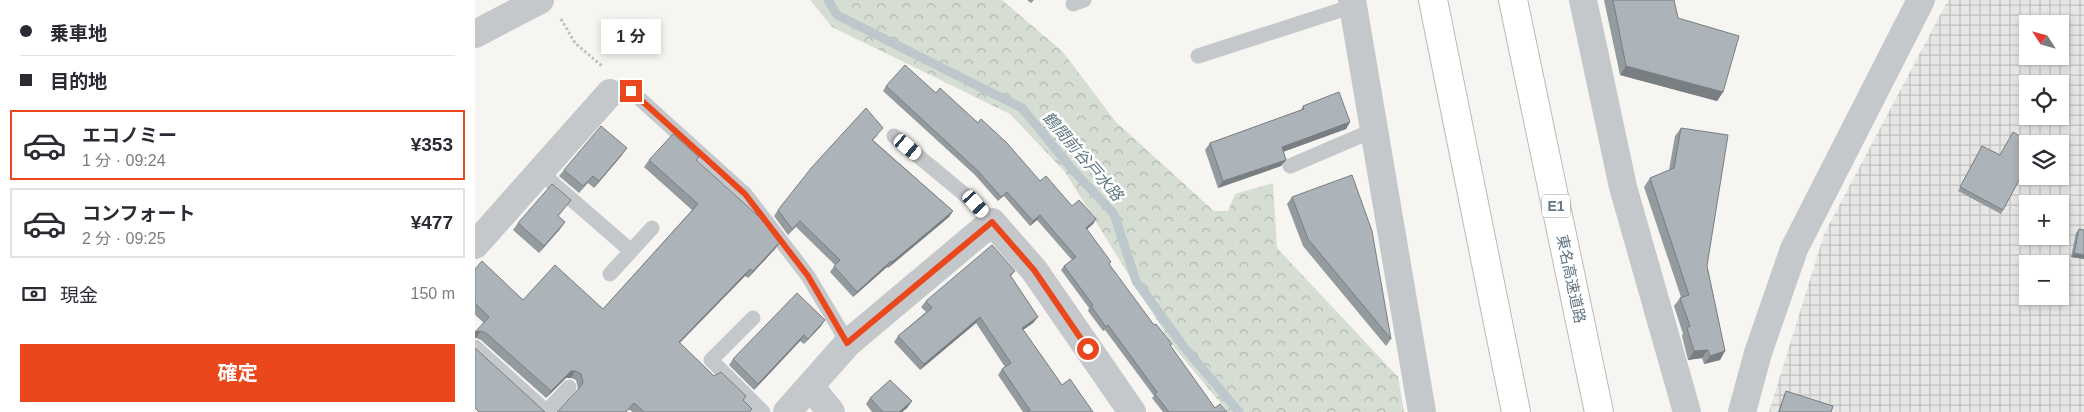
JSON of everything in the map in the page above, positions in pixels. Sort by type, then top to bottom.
[{"type":"highway","points":[[1433,0],[1516,412]]},
{"type":"highway","name":"東名高速道路","points":[[1513,0],[1599,412]]},
{"type":"street","points":[[1583,0],[1623,187],[1687,412]]},
{"type":"street","points":[[1742,412],[1758,353],[1794,248],[1921,0]]},
{"type":"street","points":[[1352,3],[1422,412]]},
{"type":"street","points":[[475,34],[550,9]]},
{"type":"street","points":[[475,245],[616,85]]},
{"type":"street","points":[[787,412],[847,343],[992,222],[1034,270],[1132,412]]},
{"type":"street","points":[[810,386],[831,412]]},
{"type":"lane","points":[[1199,56],[1352,3]]},
{"type":"lane","points":[[616,85],[745,194],[808,276],[847,343]]},
{"type":"lane","points":[[1290,166],[1374,130]]},
{"type":"lane","points":[[894,136],[976,204],[992,222]]},
{"type":"lane","points":[[540,172],[631,251]]},
{"type":"lane","points":[[610,274],[652,228]]},
{"type":"lane","points":[[753,318],[711,360],[763,412]]},
{"type":"lane","points":[[475,347],[547,412],[569,388]]},
{"type":"path","points":[[550,9],[575,43],[616,85]]},
{"type":"shaded area","points":[[1948,0],[2084,0],[2084,412],[1769,412],[1824,234]]},
{"type":"green space","points":[[810,0],[1002,0],[1063,52],[1116,122],[1214,211],[1228,211],[1235,194],[1273,183],[1277,248],[1398,377],[1404,412],[1228,412],[1173,346],[1065,172],[1010,114],[832,27]]},
{"type":"building","points":[[1613,0],[1674,0],[1678,18],[1739,36],[1723,92],[1626,66]]},
{"type":"building","points":[[905,65],[936,93],[940,88],[978,123],[981,119],[1007,143],[1040,181],[1046,176],[1072,206],[1079,200],[1096,219],[1086,228],[1111,262],[1109,264],[1154,325],[1156,324],[1172,344],[1170,345],[1215,408],[1220,404],[1227,412],[1169,412],[1155,394],[1157,392],[1108,325],[1106,327],[1091,306],[1093,305],[1064,266],[1076,257],[1040,215],[1033,221],[1007,192],[1001,197],[978,171],[886,86]]},
{"type":"building","points":[[1339,92],[1350,122],[1282,147],[1286,160],[1223,181],[1210,143],[1304,109],[1303,106]]},
{"type":"building","points":[[866,108],[883,128],[872,140],[953,211],[891,261],[857,292],[834,266],[840,260],[800,221],[792,229],[778,210],[812,167]]},
{"type":"building","points":[[601,126],[627,148],[599,181],[593,176],[583,186],[564,170]]},
{"type":"building","points":[[1681,128],[1728,135],[1707,266],[1725,351],[1710,356],[1708,350],[1694,351],[1687,328],[1690,326],[1680,298],[1689,295],[1650,178],[1674,168]]},
{"type":"building","points":[[2013,132],[2019,136],[2019,180],[2003,210],[1960,187],[1982,146],[2000,155]]},
{"type":"building","points":[[673,134],[699,157],[696,160],[767,224],[780,242],[753,271],[750,269],[679,342],[714,376],[721,372],[746,396],[743,400],[752,409],[750,412],[644,412],[634,403],[626,412],[557,412],[581,386],[583,382],[581,374],[571,371],[551,391],[486,333],[481,331],[475,332],[489,317],[475,303],[475,269],[482,261],[523,300],[555,265],[603,309],[698,204],[649,160]]},
{"type":"building","points":[[1352,175],[1372,231],[1391,339],[1308,239],[1292,197]]},
{"type":"building","points":[[552,184],[571,200],[558,216],[565,222],[544,246],[518,223]]},
{"type":"building","points":[[2079,229],[2084,230],[2084,255],[2074,253]]},
{"type":"building","points":[[992,245],[1015,271],[1010,275],[1038,317],[1022,328],[1062,385],[1070,379],[1093,412],[1027,412],[1030,410],[1002,369],[1011,363],[980,317],[924,364],[898,336],[932,308],[926,301]]},
{"type":"building","points":[[797,293],[825,320],[808,339],[804,335],[758,384],[733,359]]},
{"type":"building","points":[[475,348],[545,412],[479,412],[475,408]]},
{"type":"building","points":[[890,380],[912,401],[899,412],[883,412],[870,398]]},
{"type":"building","points":[[1786,391],[1833,406],[1831,412],[1779,412]]},
{"type":"waterway","name":"鶴間前谷戸水路","points":[[828,0],[837,15],[1022,108],[1072,169],[1114,214],[1136,281],[1184,347],[1239,412]]},
{"type":"route","points":[[631,91],[745,194],[808,276],[847,343],[992,222],[1034,270],[1088,349]]}]
